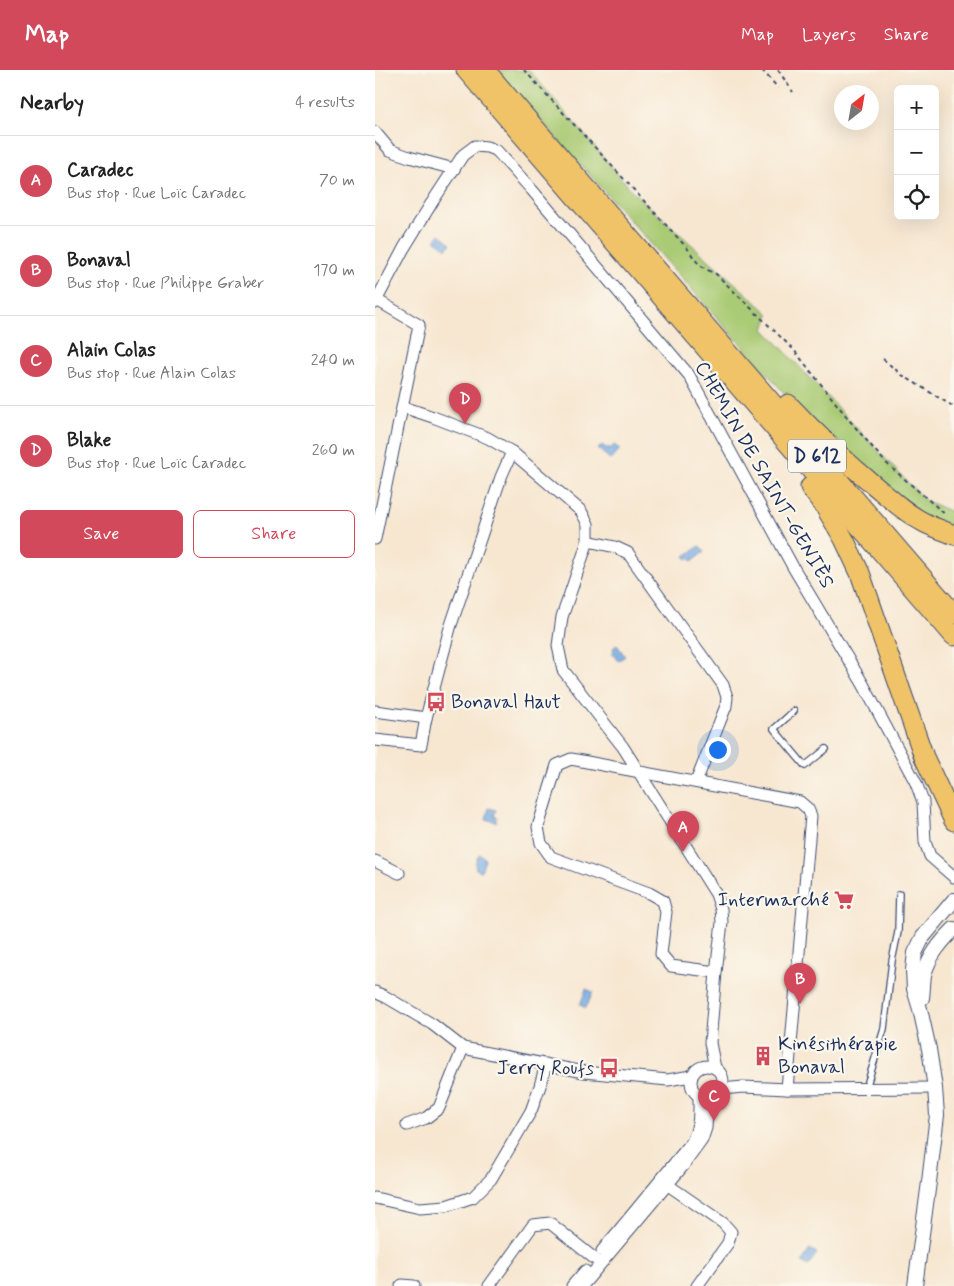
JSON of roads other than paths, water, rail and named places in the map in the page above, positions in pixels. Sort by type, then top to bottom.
[{"type":"highway","name":"D 612","points":[[466,70],[954,636]]},
{"type":"highway","name":"D 612","points":[[485,70],[954,614]]},
{"type":"highway","points":[[681,297],[747,360],[811,428],[869,482],[917,518],[925,522],[951,526]]},
{"type":"highway","points":[[694,335],[719,372],[820,500],[844,539],[860,573],[924,757],[954,821]]},
{"type":"street","points":[[375,132],[390,150],[454,169]]},
{"type":"street","name":"CHEMIN DE SAINT-GENIÈS","points":[[375,301],[404,248],[463,154],[475,146],[487,147],[497,151],[689,375],[793,567],[863,684],[916,782],[924,810],[925,842],[930,856],[954,877]]},
{"type":"street","points":[[375,301],[419,325],[375,539]]},
{"type":"street","points":[[403,407],[488,438],[512,452],[581,511],[588,524],[588,541],[561,618],[557,646],[563,670],[623,747],[716,894],[721,909],[722,923],[710,1043],[701,1067]]},
{"type":"street","points":[[375,740],[421,745],[449,628],[501,477],[512,452]]},
{"type":"street","points":[[588,541],[615,547],[628,553],[723,685],[727,697],[726,706],[696,782]]},
{"type":"street","points":[[375,711],[426,718]]},
{"type":"street","points":[[716,972],[671,966],[661,954],[666,912],[663,901],[649,893],[551,857],[541,843],[538,827],[557,765],[571,759],[800,802],[808,809],[811,816],[787,1089]]},
{"type":"street","points":[[375,861],[399,873]]},
{"type":"street","points":[[915,1286],[937,1115],[929,1049],[915,989],[913,970],[915,953],[923,937],[954,900]]},
{"type":"street","points":[[921,1009],[924,975],[931,956],[954,929]]},
{"type":"street","points":[[375,992],[432,1024],[463,1048],[584,1072],[668,1080],[691,1076],[701,1067],[715,1068]]},
{"type":"street","points":[[582,1286],[668,1185],[702,1140],[706,1128],[707,1113],[720,1088],[718,1071],[715,1068],[710,1043]]},
{"type":"street","points":[[407,1125],[426,1118],[439,1108],[463,1048]]},
{"type":"street","points":[[375,1198],[420,1208],[446,1206],[473,1197],[491,1179],[531,1111],[546,1064]]},
{"type":"street","points":[[572,1286],[692,1142],[697,1131],[699,1113],[691,1076]]},
{"type":"street","points":[[668,1080],[709,1098],[720,1088],[935,1088]]},
{"type":"street","points":[[668,1185],[723,1223],[731,1232],[728,1243],[697,1286]]},
{"type":"street","points":[[489,1286],[533,1225],[549,1223],[595,1259]]},
{"type":"street","points":[[401,1286],[414,1286]]},
{"type":"lane","points":[[794,711],[774,729],[805,766],[826,749]]},
{"type":"lane","points":[[866,1088],[884,1029],[892,961],[898,932],[899,894]]},
{"type":"water","points":[[440,234],[451,244],[446,249],[435,240]]},
{"type":"water","points":[[602,445],[606,448],[611,448],[614,445],[620,449],[611,460],[598,449]]},
{"type":"water","points":[[700,546],[704,552],[692,561],[689,558],[687,559],[685,556]]},
{"type":"water","points":[[617,645],[625,656],[618,661],[612,653],[614,651],[613,648]]},
{"type":"water","points":[[489,808],[496,810],[494,816],[497,817],[496,822],[486,819]]},
{"type":"water","points":[[479,854],[485,860],[481,871],[476,869],[475,863]]},
{"type":"water","points":[[586,989],[593,992],[586,1008],[580,1005]]},
{"type":"water","points":[[810,1249],[817,1253],[808,1266],[802,1262]]},
{"type":"place","name":"Blake","points":[[465,424]]},
{"type":"place","name":"Bonaval Haut","points":[[436,702]]},
{"type":"place","name":"Caradec","points":[[683,852]]},
{"type":"place","name":"Intermarché","points":[[844,900]]},
{"type":"place","name":"Bonaval","points":[[800,1004]]},
{"type":"place","name":"Kinésithérapie Bonaval","points":[[763,1056]]},
{"type":"place","name":"Jerry Roufs","points":[[609,1068]]},
{"type":"place","name":"Alain Colas","points":[[714,1121]]}]
